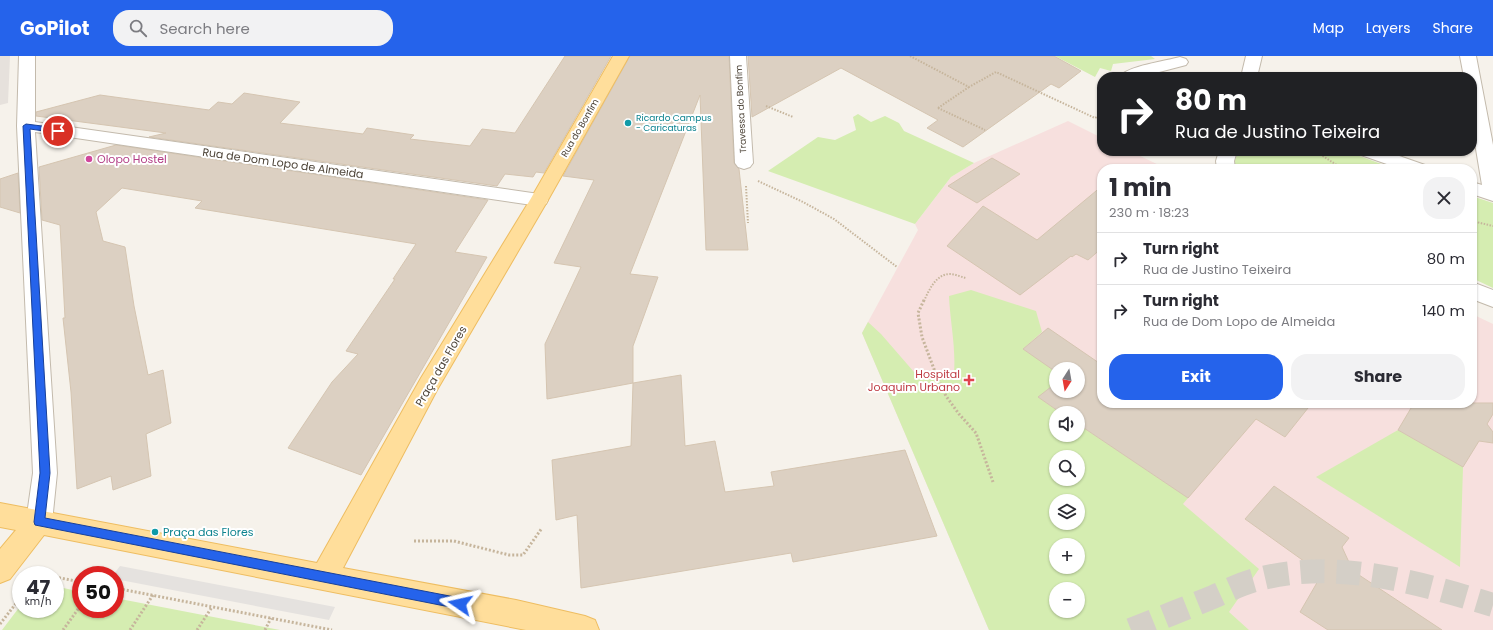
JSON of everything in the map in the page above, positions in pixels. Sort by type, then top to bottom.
[{"type":"main road","name":"Rua do Bonfim","points":[[539,200],[621,56]]},
{"type":"main road","name":"Praça das Flores","points":[[324,577],[430,384],[539,200]]},
{"type":"main road","points":[[0,515],[324,577],[518,622],[585,630]]},
{"type":"main road","points":[[0,570],[39,522]]},
{"type":"street","points":[[27,56],[26,126],[45,473],[39,522]]},
{"type":"street","name":"Travessa do Bonfim","points":[[738,56],[744,169]]},
{"type":"street","points":[[1250,72],[1254,56]]},
{"type":"street","points":[[1468,56],[1473,72]]},
{"type":"street","points":[[1138,72],[1175,59]]},
{"type":"street","points":[[1477,87],[1487,121],[1493,194],[1477,189]]},
{"type":"street","name":"Rua de Dom Lopo de Almeida","points":[[26,126],[539,200]]},
{"type":"street","points":[[1382,156],[1405,164]]},
{"type":"street","points":[[1477,292],[1493,300]]},
{"type":"path","points":[[910,56],[969,87]]},
{"type":"path","points":[[915,59],[919,56]]},
{"type":"path","points":[[985,130],[938,108],[969,87],[996,72],[1097,117]]},
{"type":"path","points":[[1321,156],[1333,164]]},
{"type":"path","points":[[744,169],[748,223]]},
{"type":"path","points":[[744,169],[834,219],[897,267]]},
{"type":"path","points":[[1477,222],[1493,226]]},
{"type":"path","points":[[966,278],[949,274],[938,278],[929,289],[918,313],[922,337],[937,377],[946,396],[976,433],[992,482]]},
{"type":"path","points":[[414,541],[454,541],[509,555],[523,555],[542,528]]},
{"type":"path","points":[[124,590],[332,630]]},
{"type":"path","points":[[130,630],[153,595]]},
{"type":"path","points":[[198,630],[212,607]]},
{"type":"path","points":[[0,624],[12,609]]},
{"type":"path","points":[[64,630],[72,618]]},
{"type":"path","points":[[265,630],[271,618]]},
{"type":"shaded area","points":[[0,56],[10,56],[8,103],[0,105]]},
{"type":"shaded area","name":"Hospital Joaquim Urbano","points":[[1068,121],[1097,136],[1097,156],[1140,156],[1157,164],[1097,164],[1097,408],[1477,408],[1477,316],[1493,324],[1493,630],[989,630],[862,333],[918,230],[915,224],[951,177],[974,163]]},
{"type":"shaded area","points":[[124,567],[335,607],[329,620],[124,581]]},
{"type":"green space","points":[[1055,56],[1151,56],[1155,59],[1113,64],[1111,71],[1100,68],[1095,77]]},
{"type":"green space","points":[[858,114],[871,122],[885,116],[899,123],[904,131],[974,163],[951,177],[915,224],[768,171],[818,137],[835,140],[856,130],[853,117]]},
{"type":"green space","points":[[1236,156],[1360,156],[1381,164],[1234,164]]},
{"type":"green space","points":[[1477,198],[1493,203],[1493,288],[1477,280]]},
{"type":"green space","points":[[971,290],[1036,311],[1042,332],[1023,349],[1049,366],[1049,389],[1045,392],[1045,402],[1051,406],[1049,406],[1049,442],[1085,442],[1085,429],[1188,498],[1183,504],[1259,569],[1229,612],[1249,630],[989,630],[862,333],[868,322],[881,334],[914,372],[937,377],[954,373],[954,354],[949,296]]},
{"type":"green space","points":[[1398,430],[1463,467],[1460,567],[1316,477]]},
{"type":"green space","points":[[64,588],[72,590],[72,618],[124,618],[124,600],[280,630],[2,630],[12,617],[64,618]]},
{"type":"building","points":[[565,56],[611,56],[544,173],[536,172],[533,177],[505,174],[497,186],[149,137],[166,133],[36,116],[36,112],[100,95],[209,110],[218,102],[232,104],[244,93],[300,102],[280,123],[363,134],[367,128],[414,135],[410,139],[470,146],[482,129],[515,133]]},
{"type":"building","points":[[630,56],[729,56],[734,163],[739,169],[748,250],[706,250],[700,95],[630,274],[658,277],[633,346],[633,383],[547,399],[545,344],[581,267],[554,263],[594,180],[563,176]]},
{"type":"building","points":[[748,56],[1054,56],[1081,71],[1059,88],[1051,84],[963,147],[927,128],[938,120],[841,68],[752,117]]},
{"type":"building","points":[[116,145],[488,200],[455,252],[487,257],[361,475],[288,448],[332,382],[358,354],[346,351],[395,279],[393,279],[416,244],[195,208],[202,201],[122,188],[96,212],[103,241],[125,247],[134,306],[148,375],[163,370],[171,423],[146,434],[151,476],[113,490],[111,476],[77,489],[71,392],[63,318],[65,318],[60,225],[42,220],[39,167]]},
{"type":"building","points":[[992,158],[1020,174],[977,203],[948,186]]},
{"type":"building","points":[[18,173],[20,213],[0,207],[0,179]]},
{"type":"building","points":[[1097,190],[1097,252],[1088,260],[1076,254],[1072,257],[1071,256],[1020,295],[947,246],[983,206],[1037,240]]},
{"type":"building","points":[[1048,328],[1097,362],[1097,408],[1308,408],[1285,437],[1256,419],[1188,498],[1085,429],[1085,406],[1051,406],[1038,397],[1049,388],[1049,398],[1085,398],[1085,362],[1049,362],[1049,367],[1023,349]]},
{"type":"building","points":[[681,375],[685,446],[715,441],[725,492],[774,486],[771,472],[905,450],[937,536],[793,562],[791,553],[581,588],[577,515],[556,520],[552,460],[631,446],[633,383]]},
{"type":"building","points":[[1477,403],[1493,403],[1493,414],[1487,424],[1493,432],[1493,443],[1479,441],[1463,467],[1398,430],[1411,408],[1477,408]]},
{"type":"building","points":[[1274,486],[1349,538],[1342,547],[1353,571],[1442,630],[1328,630],[1300,612],[1322,574],[1245,519]]},
{"type":"tunnel","points":[[1131,630],[1255,580],[1285,574],[1315,571],[1345,572],[1405,581],[1493,605]]},
{"type":"place","name":"Ricardo Campus - Caricaturas","points":[[628,123]]},
{"type":"place","name":"Olopo Hostel","points":[[89,159]]},
{"type":"place","name":"Hospital Joaquim Urbano","points":[[969,380]]},
{"type":"place","name":"Praça das Flores","points":[[155,532]]},
{"type":"route","points":[[58,131],[26,126],[45,473],[39,522],[460,604]]}]
